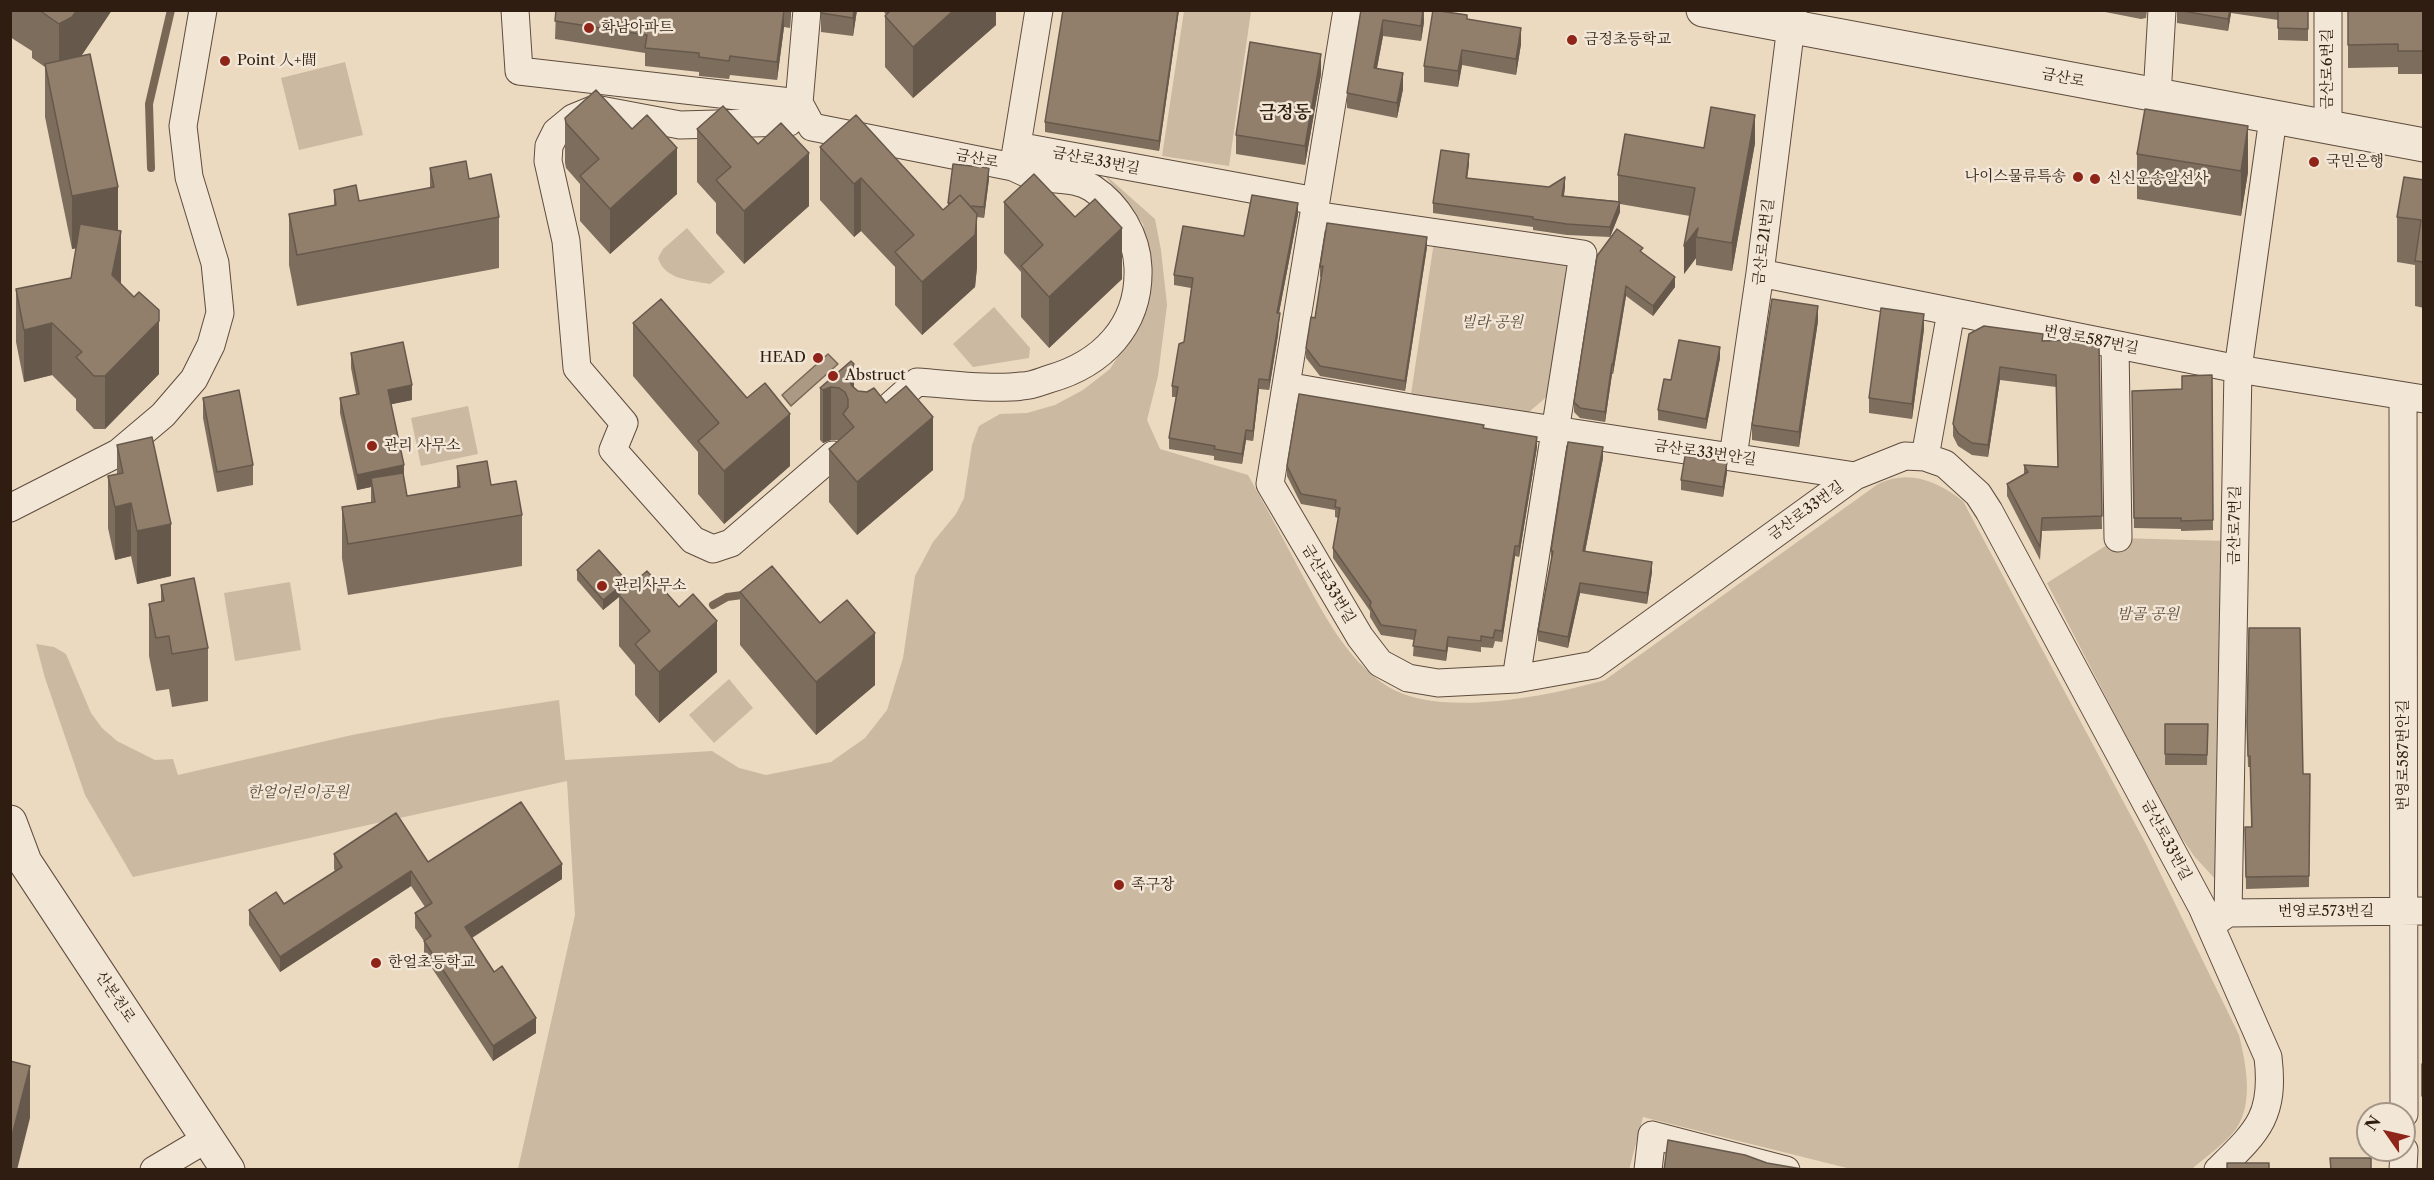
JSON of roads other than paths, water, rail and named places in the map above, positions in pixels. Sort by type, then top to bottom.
[{"type":"street","points":[[10,508],[118,453],[164,415],[194,379],[211,345],[220,313],[215,263],[189,177],[183,126],[203,10]]},
{"type":"street","points":[[515,10],[519,71],[799,103]]},
{"type":"street","points":[[807,10],[799,103],[789,122],[680,125],[595,110],[573,118],[556,132],[549,146],[548,161],[566,241],[577,368],[624,423],[613,450],[693,540],[713,549],[731,543],[833,455]]},
{"type":"street","name":"금산로","points":[[799,103],[812,127],[1015,156],[1040,10]]},
{"type":"street","name":"금산로33번길","points":[[1347,10],[1334,44],[1315,208],[1270,484],[1360,638],[1380,663],[1408,678],[1438,683],[1516,678],[1594,665],[1855,476],[1887,461],[1905,456],[1925,457],[1945,465],[1961,477],[1989,511],[2220,919],[2268,1057],[2271,1080],[2269,1102],[2261,1122],[2248,1140],[2218,1170]]},
{"type":"street","name":"금산로","points":[[1703,10],[1792,19],[2157,96],[2424,145]]},
{"type":"street","points":[[2157,96],[2162,10]]},
{"type":"street","name":"금산로6번길","points":[[2328,10],[2328,128]]},
{"type":"street","name":"금산로21번길","points":[[1733,457],[1761,273],[1792,19]]},
{"type":"street","name":"금산로7번길","points":[[2220,919],[2238,369],[2273,118]]},
{"type":"street","points":[[864,429],[917,382],[1023,387],[1066,374],[1103,353],[1118,335],[1130,314],[1139,290],[1138,262],[1132,239],[1116,207],[1090,187],[1063,179],[1034,176],[1015,156]]},
{"type":"street","name":"금산로33번길","points":[[1015,156],[1583,255],[1555,431]]},
{"type":"street","name":"번영로587번길","points":[[1761,273],[2238,369],[2413,397]]},
{"type":"street","points":[[1925,457],[1951,312]]},
{"type":"street","points":[[2115,345],[2118,538]]},
{"type":"street","name":"금산로33번안길","points":[[1286,386],[1555,431],[1855,476]]},
{"type":"street","name":"번영로587번안길","points":[[2405,1102],[2414,911],[2413,397]]},
{"type":"street","points":[[1516,678],[1555,431]]},
{"type":"street","name":"산본천로","points":[[10,822],[25,862],[228,1170]]},
{"type":"street","name":"번영로573번길","points":[[2220,919],[2414,911]]},
{"type":"street","points":[[1648,1170],[1652,1135],[1786,1170]]},
{"type":"street","points":[[154,1170],[208,1138]]},
{"type":"waterway","points":[[151,168],[149,104],[171,10]]},
{"type":"waterway","points":[[713,605],[727,597],[750,594]]},
{"type":"place","name":"화남아파트","points":[[589,28]]},
{"type":"place","name":"금정초등학교","points":[[1572,40]]},
{"type":"place","name":"Point 人+間","points":[[225,61]]},
{"type":"place","name":"국민은행","points":[[2314,162]]},
{"type":"place","name":"나이스물류특송","points":[[2078,177]]},
{"type":"place","name":"신신운송알선사","points":[[2095,179]]},
{"type":"place","name":"HEAD","points":[[818,358]]},
{"type":"place","name":"Abstruct","points":[[833,376]]},
{"type":"place","name":"관리 사무소","points":[[372,446]]},
{"type":"place","name":"관리사무소","points":[[602,586]]},
{"type":"place","name":"족구장","points":[[1119,885]]},
{"type":"place","name":"한얼초등학교","points":[[376,963]]},
{"type":"district","name":"금정동","points":[[1285,113]]},
{"type":"park label","name":"빌라 공원","points":[[1492,323]]},
{"type":"park label","name":"밤골 공원","points":[[2148,615]]},
{"type":"park label","name":"한얼어린이공원","points":[[298,793]]}]
